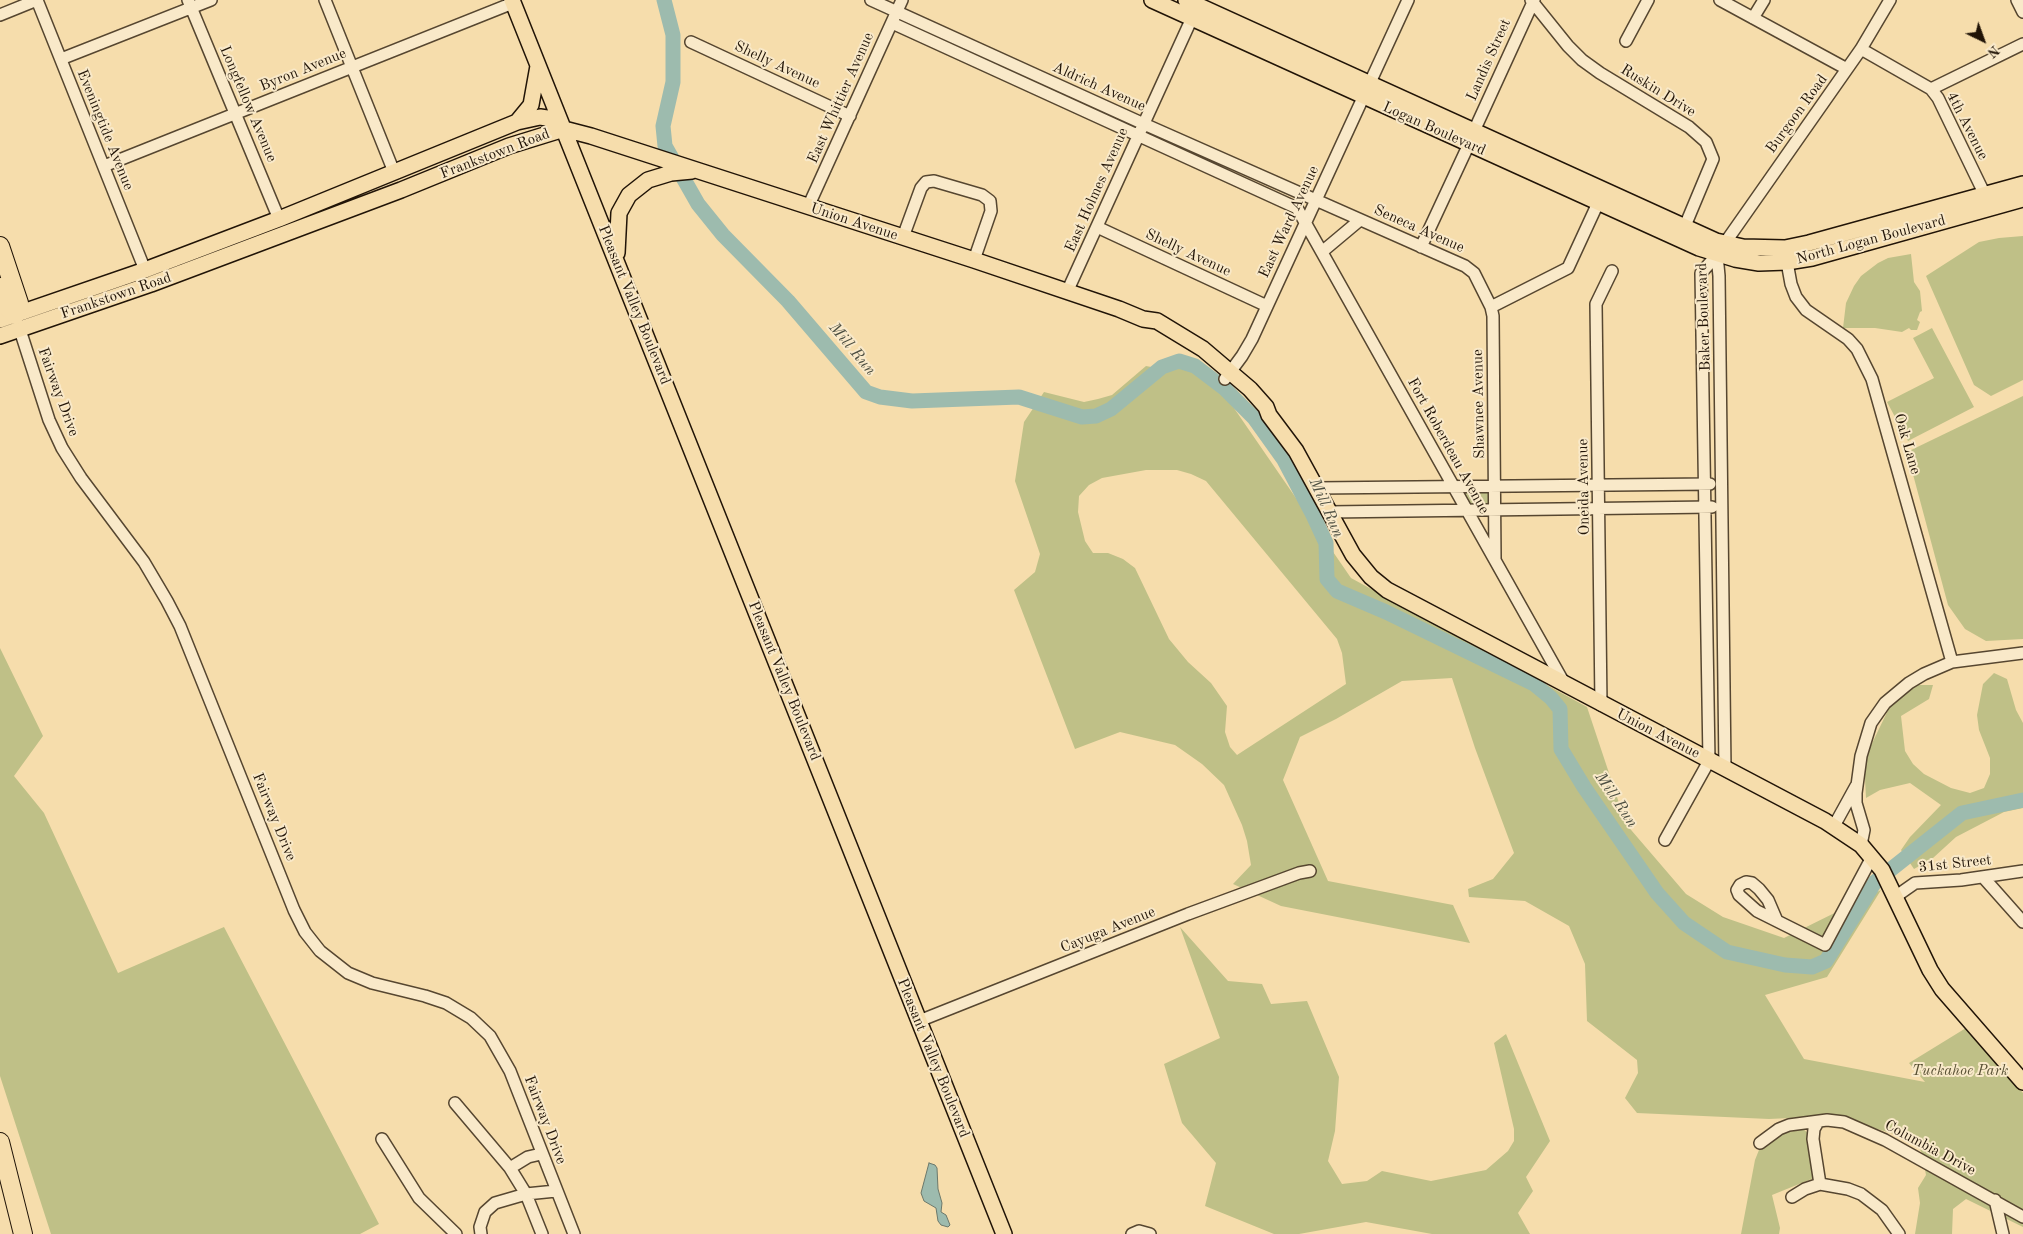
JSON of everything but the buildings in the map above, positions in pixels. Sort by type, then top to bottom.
[{"type":"highway","points":[[0,246],[19,303],[12,322]]},
{"type":"highway","points":[[0,287],[12,322]]},
{"type":"highway","points":[[0,1142],[23,1234]]},
{"type":"main road","name":"Logan Boulevard","points":[[1152,0],[1192,5],[1367,90],[1471,137],[1684,226],[1721,249]]},
{"type":"main road","name":"Pleasant Valley Boulevard","points":[[512,1],[618,262],[1004,1234]]},
{"type":"main road","points":[[517,122],[526,112],[532,100],[538,64]]},
{"type":"main road","name":"Frankstown Road","points":[[0,336],[12,322],[279,219],[517,122],[540,117],[547,118],[564,128]]},
{"type":"main road","name":"Frankstown Road","points":[[12,322],[151,284],[401,190],[509,146],[564,128]]},
{"type":"main road","name":"Union Avenue","points":[[564,128],[974,260],[1143,319],[1153,328],[1228,375],[1261,411],[1269,415],[1296,451],[1353,556],[1371,577],[1387,590],[1834,826],[1861,845],[1884,875],[1930,970],[1942,989],[2023,1082]]},
{"type":"main road","name":"Logan Boulevard","points":[[1471,137],[1598,203],[1721,249]]},
{"type":"main road","points":[[618,262],[619,213],[629,195],[648,180],[690,170]]},
{"type":"main road","points":[[394,172],[401,190]]},
{"type":"main road","name":"North Logan Boulevard","points":[[1721,249],[1763,249],[1809,243],[2023,184]]},
{"type":"main road","name":"North Logan Boulevard","points":[[1721,249],[1758,263],[1787,262],[1812,258],[2023,200]]},
{"type":"main road","points":[[279,219],[285,233]]},
{"type":"street","points":[[0,15],[37,0]]},
{"type":"street","name":"Eveningtide Avenue","points":[[37,0],[145,270]]},
{"type":"street","points":[[61,59],[190,4],[211,0]]},
{"type":"street","points":[[325,0],[394,172]]},
{"type":"street","name":"Aldrich Avenue","points":[[871,0],[894,17],[1138,135],[1297,208],[1306,222]]},
{"type":"street","name":"East Whittier Avenue","points":[[808,207],[902,0]]},
{"type":"street","name":"East Ward Avenue","points":[[1228,375],[1252,339],[1408,0]]},
{"type":"street","points":[[1626,41],[1648,0]]},
{"type":"street","points":[[1720,0],[1847,69]]},
{"type":"street","points":[[1753,18],[1764,0]]},
{"type":"street","name":"Burgoon Road","points":[[1721,249],[1861,49],[1890,0]]},
{"type":"street","points":[[2017,0],[2023,12]]},
{"type":"street","name":"Byron Avenue","points":[[104,166],[512,1]]},
{"type":"street","name":"Landis Street","points":[[1420,247],[1533,1]]},
{"type":"street","name":"Ruskin Drive","points":[[1533,1],[1568,46],[1582,60],[1689,127],[1706,142],[1713,159],[1684,226]]},
{"type":"street","name":"Longfellow Avenue","points":[[190,4],[279,219]]},
{"type":"street","name":"East Holmes Avenue","points":[[1067,292],[1144,124],[1192,5]]},
{"type":"street","name":"Aldrich Avenue","points":[[894,17],[1316,200]]},
{"type":"street","name":"Shelly Avenue","points":[[691,42],[850,116]]},
{"type":"street","points":[[1931,88],[2023,44]]},
{"type":"street","name":"4th Avenue","points":[[1861,49],[1931,88],[1938,98],[1985,195]]},
{"type":"street","points":[[903,237],[921,188],[926,182],[934,181],[982,195],[990,201],[991,211],[974,260]]},
{"type":"street","name":"Seneca Avenue","points":[[1316,200],[1474,273],[1491,307]]},
{"type":"street","points":[[1491,307],[1568,268],[1598,203]]},
{"type":"street","points":[[1323,252],[1360,220]]},
{"type":"street","name":"Fort Roberdeau Avenue","points":[[1306,222],[1564,684]]},
{"type":"street","name":"Shelly Avenue","points":[[1097,226],[1267,306]]},
{"type":"street","name":"Baker Boulevard","points":[[1709,761],[1701,273],[1721,249]]},
{"type":"street","name":"Baker Boulevard","points":[[1721,249],[1719,306],[1725,769]]},
{"type":"street","name":"Oak Lane","points":[[1787,262],[1791,284],[1796,297],[1806,310],[1848,339],[1858,349],[1872,379],[1952,662]]},
{"type":"street","name":"Oneida Avenue","points":[[1602,705],[1596,304],[1612,272]]},
{"type":"street","points":[[1702,306],[1719,306]]},
{"type":"street","name":"Shawnee Avenue","points":[[1491,307],[1493,316],[1495,561]]},
{"type":"street","name":"Fairway Drive","points":[[12,322],[49,420],[62,448],[81,478],[144,562],[180,626],[294,910],[305,932],[313,944],[329,960],[348,973],[372,983],[446,1003],[462,1011],[490,1036],[503,1056],[574,1234]]},
{"type":"street","points":[[1317,488],[1722,484]]},
{"type":"street","points":[[1329,512],[1599,507],[1722,507]]},
{"type":"street","points":[[1861,845],[1864,830],[1856,803],[1857,784],[1865,736],[1877,713],[1885,703],[1909,683],[1924,674],[1952,662],[2023,653]]},
{"type":"street","points":[[1665,840],[1709,761]]},
{"type":"street","points":[[1834,826],[1857,784]]},
{"type":"street","points":[[1778,921],[1825,945],[1872,857]]},
{"type":"street","name":"Cayuga Avenue","points":[[919,1021],[1188,914],[1299,872],[1310,871]]},
{"type":"street","name":"31st Street","points":[[1895,897],[1915,883],[1961,880],[2023,871]]},
{"type":"street","points":[[1983,877],[2023,922]]},
{"type":"street","points":[[455,1103],[510,1168],[526,1194],[542,1234]]},
{"type":"street","name":"Columbia Drive","points":[[1760,1143],[1780,1129],[1790,1125],[1828,1120],[1844,1122],[1863,1129],[2023,1217]]},
{"type":"street","points":[[1818,1122],[1812,1139],[1820,1184]]},
{"type":"street","points":[[382,1138],[419,1198],[456,1234]]},
{"type":"street","points":[[510,1168],[528,1157],[541,1154]]},
{"type":"street","points":[[1792,1197],[1805,1189],[1820,1184],[1843,1188],[1861,1194],[1882,1210],[1899,1234]]},
{"type":"street","points":[[481,1234],[480,1227],[485,1212],[495,1203],[526,1194],[556,1190]]},
{"type":"street","points":[[1995,1200],[2003,1234]]},
{"type":"street","points":[[1132,1234],[1139,1231],[1150,1234]]},
{"type":"green space","points":[[2023,236],[2023,380],[1991,396],[1974,385],[1926,276],[1979,242]]},
{"type":"green space","points":[[1911,254],[1914,282],[1920,291],[1922,311],[1917,320],[1920,322],[1917,330],[1909,328],[1902,332],[1875,328],[1843,328],[1846,303],[1861,276],[1888,258]]},
{"type":"green space","points":[[1932,328],[1974,407],[1908,441],[1887,402],[1934,378],[1913,338]]},
{"type":"green space","name":"Tuckahoe Park","points":[[1146,366],[1167,370],[1186,366],[1216,382],[1351,578],[1587,707],[1626,824],[1686,894],[1723,917],[1784,938],[1881,890],[1827,977],[1765,995],[1804,1059],[1925,1082],[1909,1063],[1966,1028],[2023,1093],[2023,1227],[1966,1199],[1953,1209],[1952,1234],[1915,1234],[1920,1203],[1918,1188],[1926,1175],[1922,1153],[1914,1140],[1834,1116],[1769,1119],[1637,1113],[1625,1098],[1638,1073],[1637,1060],[1587,1021],[1585,964],[1569,926],[1525,901],[1469,897],[1468,889],[1493,879],[1514,853],[1475,748],[1452,678],[1402,681],[1336,719],[1300,737],[1283,780],[1328,881],[1453,905],[1470,943],[1281,906],[1233,884],[1251,865],[1247,841],[1224,785],[1202,764],[1175,745],[1120,732],[1075,749],[1014,590],[1035,572],[1040,554],[1015,481],[1024,422],[1044,392],[1084,402],[1112,395]],"holes":[[[1146,470],[1177,470],[1206,481],[1337,639],[1342,653],[1346,684],[1237,755],[1230,747],[1225,732],[1227,706],[1211,683],[1188,662],[1169,639],[1135,568],[1123,559],[1108,553],[1093,553],[1085,541],[1078,512],[1079,496],[1089,485],[1102,478]]]},
{"type":"green space","points":[[2023,396],[2023,639],[1986,641],[1965,629],[1948,605],[1907,452]]},
{"type":"green space","points":[[1490,490],[1491,505],[1471,506],[1462,491]]},
{"type":"green space","points":[[0,648],[43,736],[14,776],[44,813],[118,973],[224,927],[379,1224],[360,1234],[51,1234],[0,1076]]},
{"type":"green space","points":[[1994,673],[2007,679],[2016,710],[2023,723],[2023,808],[2004,812],[1956,837],[1933,858],[1914,869],[1901,850],[1910,837],[1941,805],[1910,783],[1880,790],[1866,798],[1864,760],[1891,704],[1905,691],[1918,685],[1933,685],[1929,699],[1901,716],[1905,751],[1913,764],[1924,774],[1951,788],[1970,793],[1984,788],[1990,774],[1990,758],[1979,730],[1977,715],[1983,684]]},
{"type":"green space","points":[[1180,927],[1228,981],[1262,984],[1271,1004],[1307,1001],[1339,1077],[1335,1131],[1328,1161],[1342,1184],[1367,1181],[1382,1171],[1431,1181],[1486,1170],[1508,1151],[1514,1141],[1514,1129],[1494,1043],[1506,1034],[1550,1141],[1526,1177],[1533,1191],[1518,1213],[1530,1234],[1432,1234],[1366,1222],[1299,1234],[1274,1234],[1205,1206],[1216,1163],[1182,1123],[1164,1064],[1220,1038]]},
{"type":"green space","points":[[1803,1129],[1808,1133],[1814,1178],[1772,1195],[1780,1228],[1779,1234],[1741,1234],[1755,1160],[1759,1150],[1781,1134]]},
{"type":"shaded area","points":[[929,1163],[937,1168],[938,1189],[942,1203],[941,1212],[946,1215],[950,1225],[948,1227],[941,1225],[938,1221],[936,1208],[924,1201],[921,1193]]},
{"type":"waterway","name":"Mill Run","points":[[664,0],[673,35],[673,82],[663,126],[665,146],[698,204],[723,235],[788,301],[866,392],[880,397],[912,401],[1019,397],[1082,417],[1096,416],[1111,409],[1162,367],[1179,361],[1195,366],[1224,388],[1254,418],[1284,460],[1326,543],[1327,579],[1337,591],[1386,612],[1534,684],[1551,698],[1560,709],[1561,749],[1584,787],[1657,893],[1684,923],[1727,952],[1785,965],[1812,967],[1826,961],[1875,882],[1962,813],[2023,800]]}]
